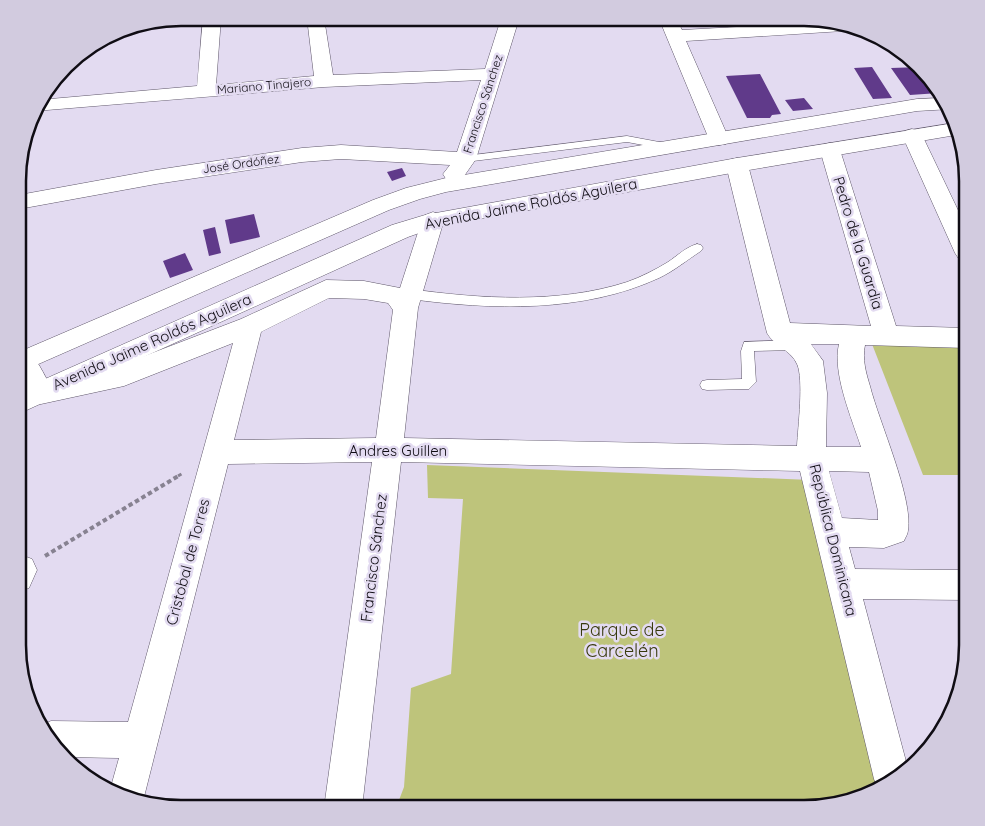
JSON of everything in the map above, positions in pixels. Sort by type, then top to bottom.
[{"type":"street","points":[[206,90],[211,27]]},
{"type":"street","points":[[317,27],[324,81]]},
{"type":"street","name":"Francisco Sánchez","points":[[446,186],[465,159],[508,27]]},
{"type":"street","points":[[671,27],[719,139]]},
{"type":"street","points":[[675,36],[819,27]]},
{"type":"street","name":"Mariano Tinajero","points":[[46,105],[324,81],[492,74]]},
{"type":"street","name":"Avenida Jaime Roldós Aguilera","points":[[26,359],[381,205],[414,193],[917,105],[938,104]]},
{"type":"street","name":"Avenida Jaime Roldós Aguilera","points":[[30,398],[400,231],[433,220],[736,165],[950,130]]},
{"type":"street","points":[[912,135],[958,234]]},
{"type":"street","name":"Pedro de la Guardia","points":[[830,150],[886,335]]},
{"type":"street","name":"José Ordóñez","points":[[26,201],[156,176],[302,155],[341,152],[465,159]]},
{"type":"street","name":"República Dominicana","points":[[736,165],[794,344],[810,361],[814,392],[811,457],[845,584],[891,773]]},
{"type":"street","name":"Francisco Sánchez","points":[[344,799],[408,301],[433,220]]},
{"type":"street","points":[[26,385],[30,398],[124,376],[250,326],[326,289],[364,290],[395,296],[408,301]]},
{"type":"street","name":"Cristobal de Torres","points":[[128,791],[250,326]]},
{"type":"street","points":[[794,344],[854,336],[886,335],[958,338]]},
{"type":"street","points":[[831,532],[884,534],[893,531],[894,524],[879,460],[853,374],[850,343],[854,336]]},
{"type":"street","points":[[794,344],[839,362],[853,374]]},
{"type":"street","name":"Andres Guillen","points":[[218,452],[388,450],[811,457],[879,460]]},
{"type":"street","points":[[845,584],[959,585]]},
{"type":"street","points":[[59,739],[141,740]]},
{"type":"lane","points":[[465,159],[627,139],[673,147]]},
{"type":"lane","points":[[408,301],[512,301],[574,298],[622,289],[647,279],[697,248]]},
{"type":"lane","points":[[707,385],[744,385],[749,382],[747,351],[749,346],[794,344]]},
{"type":"path","points":[[27,568],[218,452]]},
{"type":"green space","points":[[958,343],[959,475],[923,475],[872,344]]},
{"type":"green space","name":"Parque de Carcelén","points":[[427,465],[811,480],[885,777],[863,788],[834,797],[804,800],[399,799],[404,787],[411,688],[451,674],[463,499],[428,498]]},
{"type":"building","points":[[872,67],[892,98],[873,99],[854,68]]},
{"type":"building","points":[[908,67],[932,93],[910,95],[891,68]]},
{"type":"building","points":[[760,74],[781,114],[772,115],[770,118],[747,118],[726,76]]},
{"type":"building","points":[[804,98],[813,109],[793,111],[785,100]]},
{"type":"building","points":[[402,168],[406,176],[392,181],[387,172]]},
{"type":"building","points":[[254,214],[260,237],[230,244],[225,220]]},
{"type":"building","points":[[215,227],[221,253],[209,256],[203,230]]},
{"type":"building","points":[[185,253],[193,270],[170,278],[163,261]]}]
